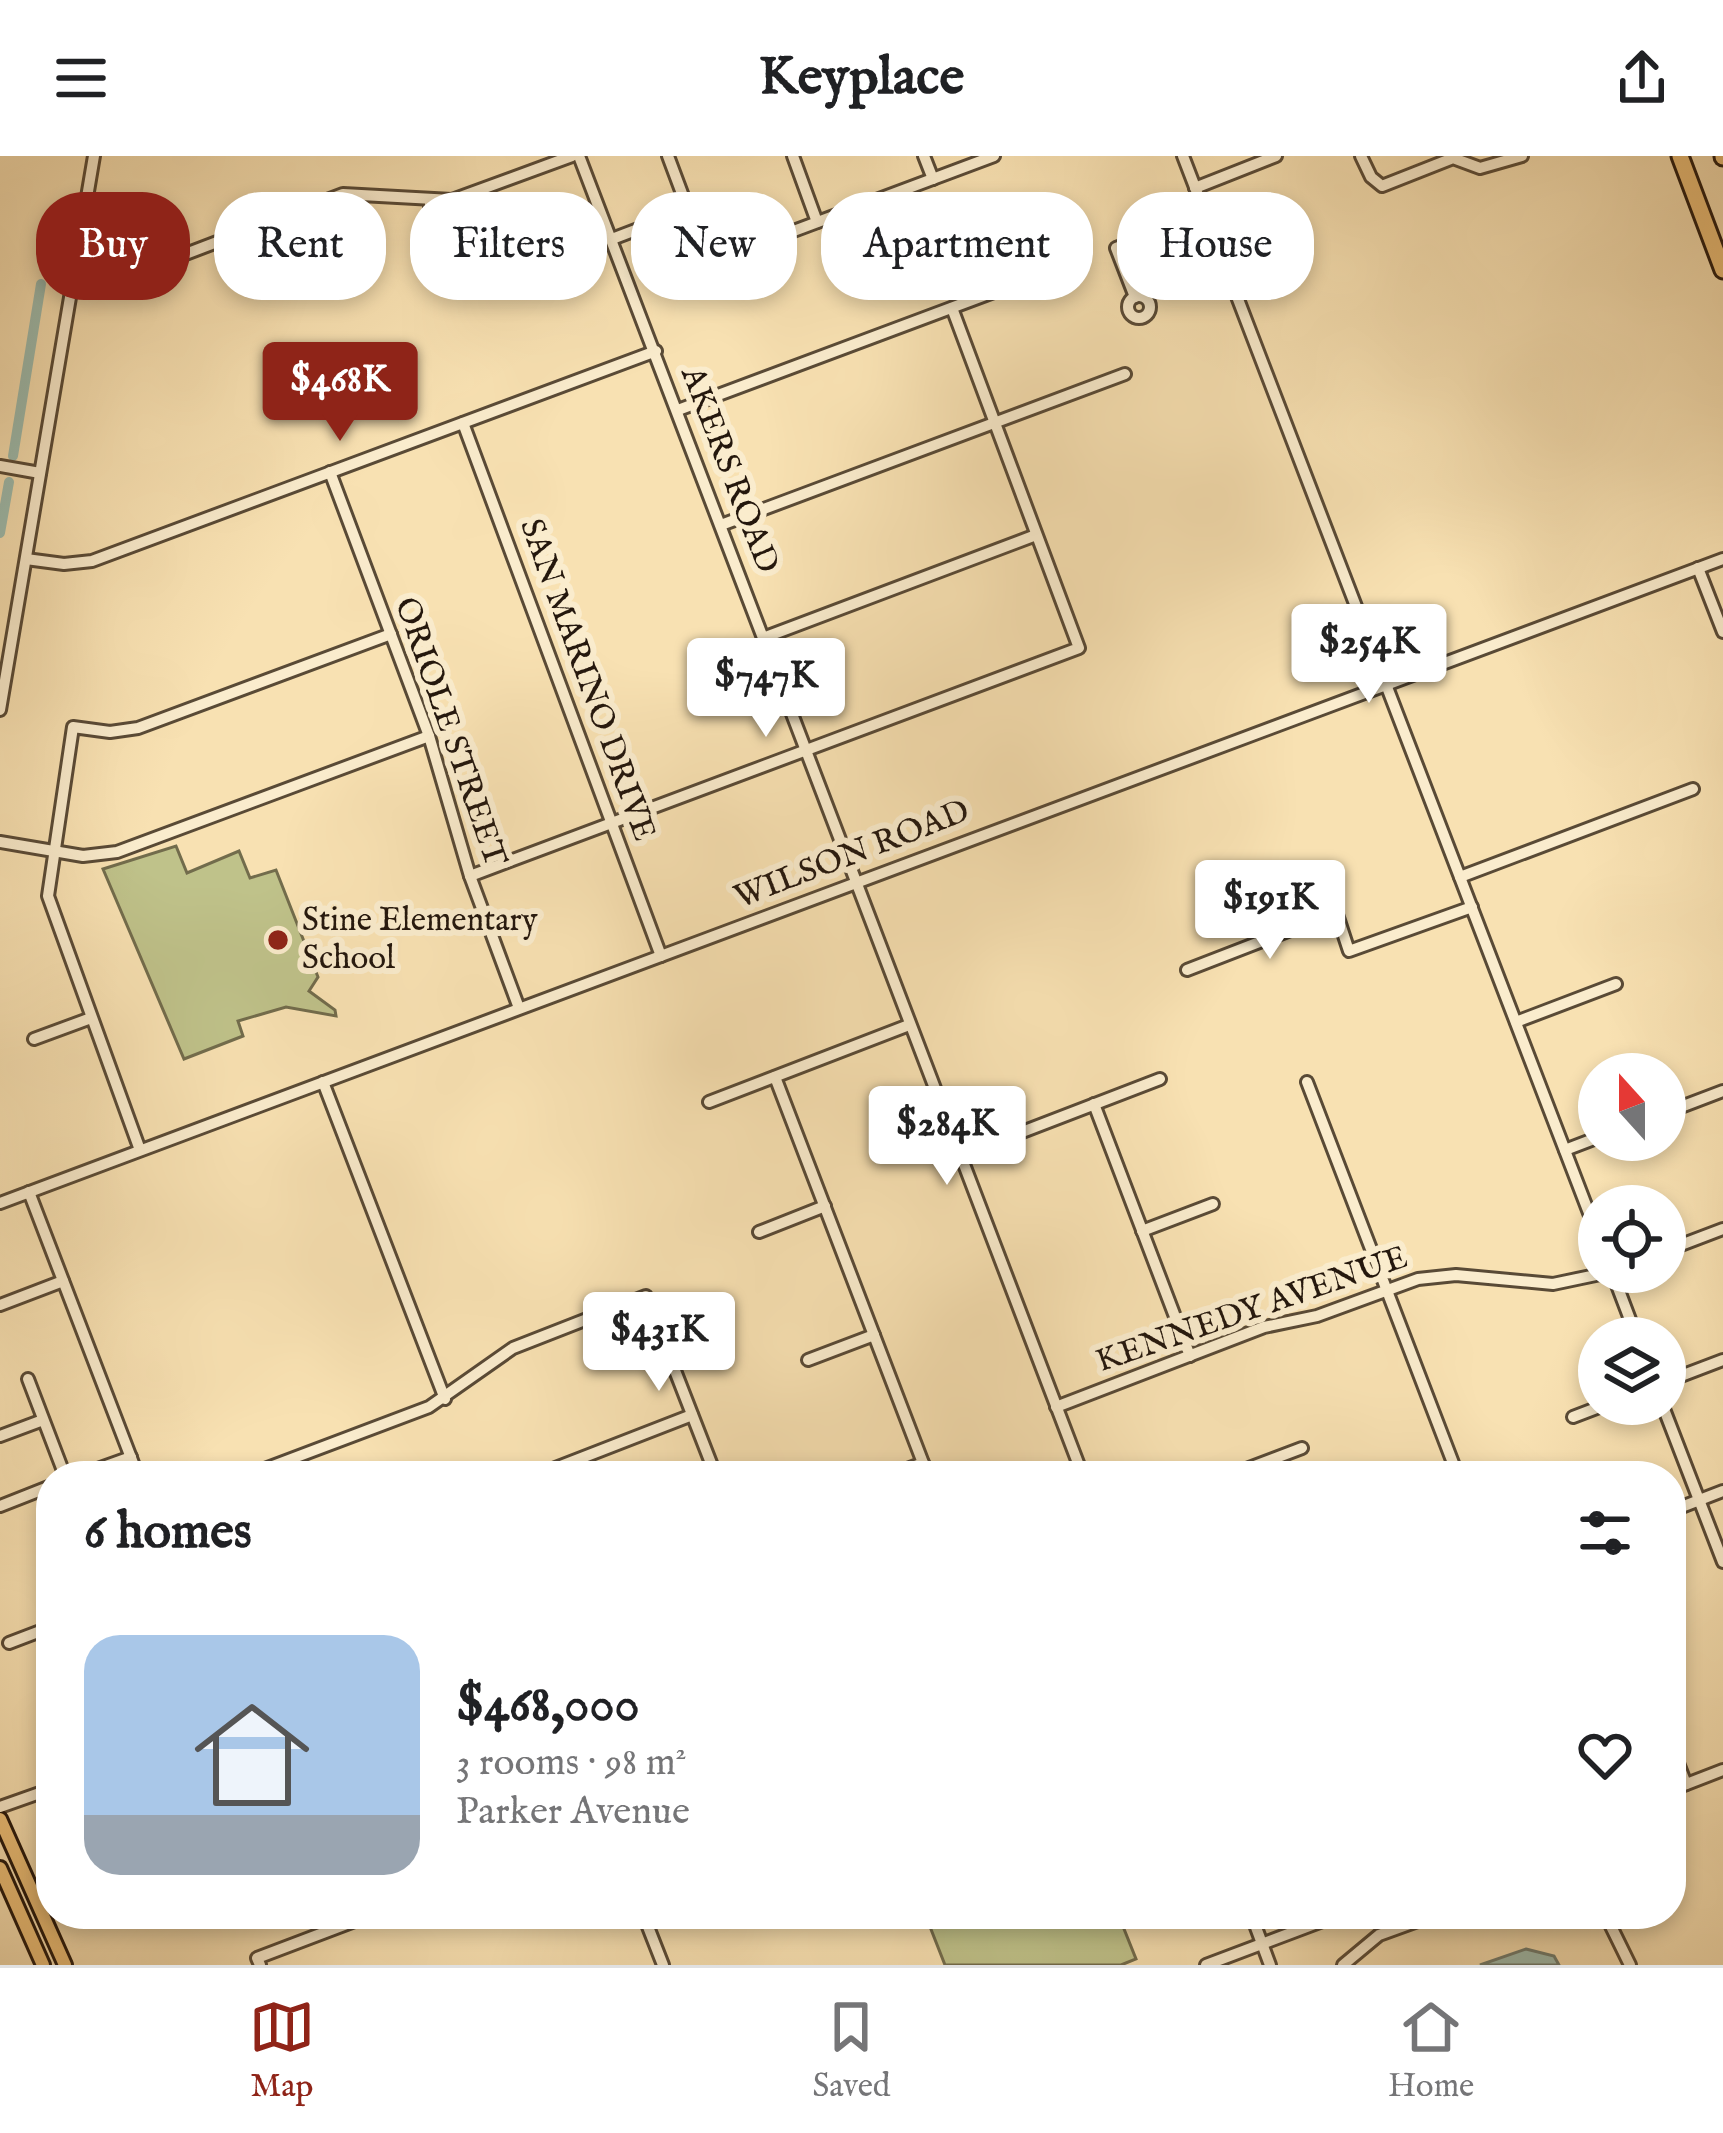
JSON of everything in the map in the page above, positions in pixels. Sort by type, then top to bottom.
[{"type":"highway","points":[[1681,156],[1723,270]]},
{"type":"main road","points":[[0,1819],[36,1900]]},
{"type":"main road","points":[[0,1868],[43,1965]]},
{"type":"main road","points":[[49,1929],[65,1965]]},
{"type":"street","points":[[88,192],[94,156]]},
{"type":"street","points":[[480,192],[576,156]]},
{"type":"street","name":"AKERS ROAD","points":[[576,156],[656,351],[1077,1461]]},
{"type":"street","points":[[668,156],[681,192]]},
{"type":"street","points":[[793,156],[817,222]]},
{"type":"street","points":[[924,156],[933,179]]},
{"type":"street","points":[[797,229],[994,156]]},
{"type":"street","points":[[1183,156],[1197,192]]},
{"type":"street","points":[[1196,188],[1276,156]]},
{"type":"street","points":[[1361,156],[1371,177],[1382,186],[1453,158],[1480,168],[1522,156]]},
{"type":"street","points":[[190,252],[343,194],[410,198]]},
{"type":"street","points":[[612,239],[631,232]]},
{"type":"street","points":[[0,710],[70,300]]},
{"type":"street","points":[[678,410],[973,300]]},
{"type":"street","points":[[1238,300],[1578,1185]]},
{"type":"street","points":[[470,876],[1078,648],[952,308]]},
{"type":"street","points":[[26,559],[64,564],[92,561],[656,351]]},
{"type":"street","points":[[721,525],[1125,374]]},
{"type":"street","name":"SAN MARINO DRIVE","points":[[463,423],[661,956]]},
{"type":"street","points":[[0,466],[40,473]]},
{"type":"street","name":"ORIOLE STREET","points":[[330,472],[429,736],[470,876],[520,1008]]},
{"type":"street","points":[[763,638],[1036,536]]},
{"type":"street","name":"WILSON ROAD","points":[[0,1203],[1723,559]]},
{"type":"street","points":[[1698,568],[1723,632]]},
{"type":"street","points":[[140,1150],[51,911],[47,881],[74,727],[110,732],[138,728],[391,634]]},
{"type":"street","points":[[0,842],[83,856],[117,852],[429,736]]},
{"type":"street","points":[[1460,877],[1693,789]]},
{"type":"street","points":[[1324,875],[1349,951],[1472,907]]},
{"type":"street","points":[[1186,970],[1337,912]]},
{"type":"street","points":[[1516,1022],[1616,984]]},
{"type":"street","points":[[34,1039],[91,1018]]},
{"type":"street","points":[[709,1102],[909,1025]]},
{"type":"street","points":[[775,1077],[922,1461]]},
{"type":"street","points":[[959,1156],[1160,1079]]},
{"type":"street","points":[[323,1082],[445,1400]]},
{"type":"street","points":[[1307,1082],[1452,1461]]},
{"type":"street","points":[[1686,1105],[1723,1091]]},
{"type":"street","points":[[1094,1104],[1190,1356]]},
{"type":"street","points":[[1565,1150],[1578,1145]]},
{"type":"street","points":[[29,1192],[133,1461]]},
{"type":"street","points":[[1142,1231],[1213,1204]]},
{"type":"street","points":[[758,1232],[825,1206]]},
{"type":"street","points":[[1686,1243],[1723,1228]]},
{"type":"street","name":"KENNEDY AVENUE","points":[[1056,1407],[1264,1327],[1317,1316],[1436,1276],[1553,1284],[1578,1279]]},
{"type":"street","points":[[0,1305],[63,1281]]},
{"type":"street","points":[[285,1461],[445,1400],[513,1348],[646,1296],[710,1461]]},
{"type":"street","points":[[808,1360],[874,1335]]},
{"type":"street","points":[[1686,1374],[1723,1360]]},
{"type":"street","points":[[28,1379],[58,1461]]},
{"type":"street","points":[[574,1461],[692,1414]]},
{"type":"street","points":[[1573,1417],[1578,1415]]},
{"type":"street","points":[[0,1436],[43,1420]]},
{"type":"street","points":[[1670,1425],[1684,1461]]},
{"type":"street","points":[[1268,1461],[1302,1448]]},
{"type":"street","points":[[120,1461],[131,1457]]},
{"type":"street","points":[[1686,1466],[1723,1562]]},
{"type":"street","points":[[1686,1505],[1723,1491]]},
{"type":"street","points":[[0,1506],[36,1492]]},
{"type":"street","points":[[9,1643],[36,1633]]},
{"type":"street","points":[[1686,1784],[1723,1771]]},
{"type":"street","points":[[0,1807],[36,1794]]},
{"type":"street","points":[[258,1961],[336,1929]]},
{"type":"street","points":[[650,1929],[663,1965]]},
{"type":"street","points":[[1256,1929],[1270,1965]]},
{"type":"street","points":[[1206,1965],[1302,1929]]},
{"type":"street","points":[[1343,1965],[1379,1935],[1396,1929]]},
{"type":"street","points":[[1612,1929],[1630,1965]]},
{"type":"green space","points":[[176,846],[187,873],[239,851],[250,878],[276,870],[318,977],[309,991],[335,1010],[336,1016],[286,1007],[238,1021],[243,1036],[184,1059],[103,869]]},
{"type":"green space","points":[[931,1929],[1124,1929],[1136,1959],[1121,1965],[945,1965]]},
{"type":"shaded area","points":[[1526,1949],[1554,1956],[1559,1965],[1480,1965]]},
{"type":"waterway","points":[[13,456],[38,300]]},
{"type":"waterway","points":[[0,533],[9,482]]},
{"type":"place","name":"Stine Elementary School","points":[[278,940]]}]
